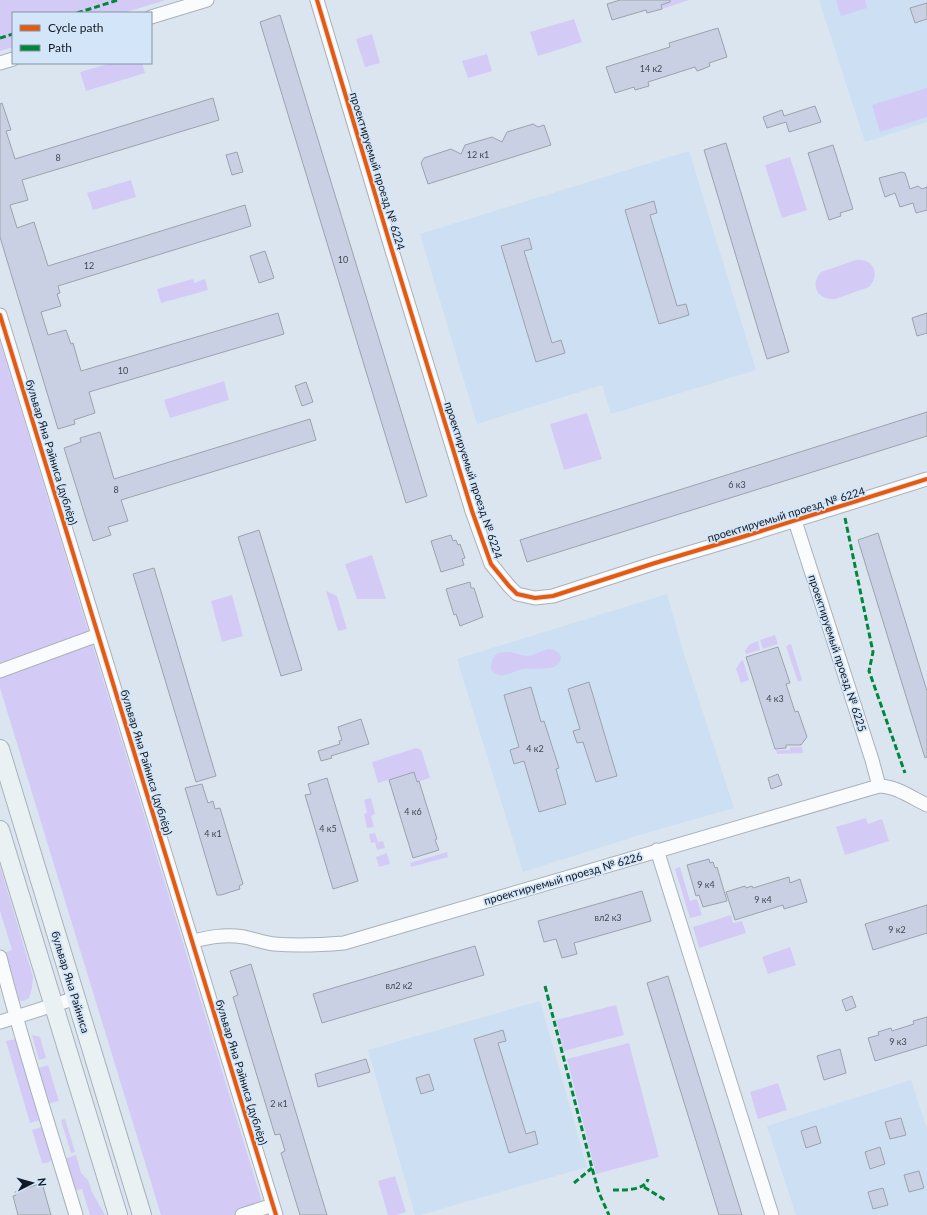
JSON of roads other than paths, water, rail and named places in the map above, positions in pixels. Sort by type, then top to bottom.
[{"type":"main road","name":"бульвар Яна Райниса","points":[[0,749],[142,1215]]},
{"type":"main road","name":"бульвар Яна Райниса","points":[[0,830],[118,1215]]},
{"type":"street","points":[[152,17],[207,0]]},
{"type":"street","name":"проектируемый проезд № 6224","points":[[317,0],[472,511],[491,564],[517,594],[535,598],[553,596],[655,563],[927,480]]},
{"type":"street","points":[[0,63],[12,59]]},
{"type":"street","name":"бульвар Яна Райниса (дублёр)","points":[[0,315],[275,1210]]},
{"type":"street","name":"проектируемый проезд № 6225","points":[[795,521],[879,786]]},
{"type":"street","points":[[0,671],[98,635]]},
{"type":"street","points":[[879,786],[886,786],[894,789],[927,805]]},
{"type":"street","name":"проектируемый проезд № 6226","points":[[192,941],[214,936],[229,936],[244,937],[272,944],[311,946],[344,943],[879,786]]},
{"type":"street","points":[[657,850],[772,1215]]},
{"type":"street","points":[[0,957],[15,1017],[76,1215]]},
{"type":"street","points":[[0,1022],[76,998]]},
{"type":"street","points":[[242,1215],[275,1210]]}]
